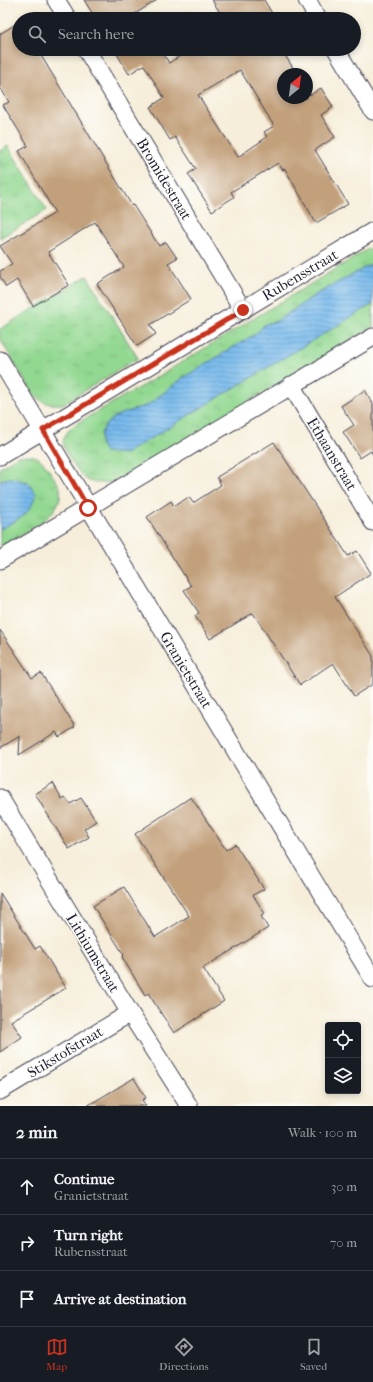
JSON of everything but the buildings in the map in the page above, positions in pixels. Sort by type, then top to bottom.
[{"type":"street","points":[[56,0],[64,12]]},
{"type":"street","points":[[307,0],[314,12]]},
{"type":"street","name":"Bromidestraat","points":[[90,56],[243,310]]},
{"type":"street","points":[[340,56],[373,110]]},
{"type":"street","name":"Rubensstraat","points":[[0,456],[373,232]]},
{"type":"street","points":[[0,560],[373,337]]},
{"type":"street","name":"Granietstraat","points":[[0,360],[373,980]]},
{"type":"street","name":"Ethaanstraat","points":[[291,385],[373,522]]},
{"type":"street","name":"Lithiumstraat","points":[[0,798],[130,1013],[189,1106]]},
{"type":"street","name":"Stikstofstraat","points":[[0,1091],[130,1013]]},
{"type":"green space","points":[[8,146],[47,210],[0,238],[0,151]]},
{"type":"green space","points":[[373,246],[373,263],[315,295],[277,321],[265,324],[257,333],[184,377],[148,405],[118,415],[107,423],[101,433],[350,317],[373,304],[373,327],[114,482],[101,483],[89,481],[73,464],[66,452],[63,440],[68,431],[74,425],[159,376]]},
{"type":"green space","points":[[87,276],[138,358],[63,404],[47,403],[40,400],[33,394],[0,339],[0,329]]},
{"type":"green space","points":[[27,455],[36,457],[45,464],[58,483],[60,488],[60,498],[56,507],[49,516],[29,531],[0,547],[0,529],[25,515],[11,478],[0,480],[0,467],[18,456]]},
{"type":"water","points":[[373,263],[373,304],[125,454],[105,452],[100,443],[101,433],[107,423],[118,415],[148,405],[184,377],[257,333],[265,324],[277,321],[315,295]]},
{"type":"water","points":[[11,478],[28,482],[36,494],[31,507],[23,516],[0,529],[0,480]]},
{"type":"route","points":[[88,508],[43,430],[243,310]]}]
